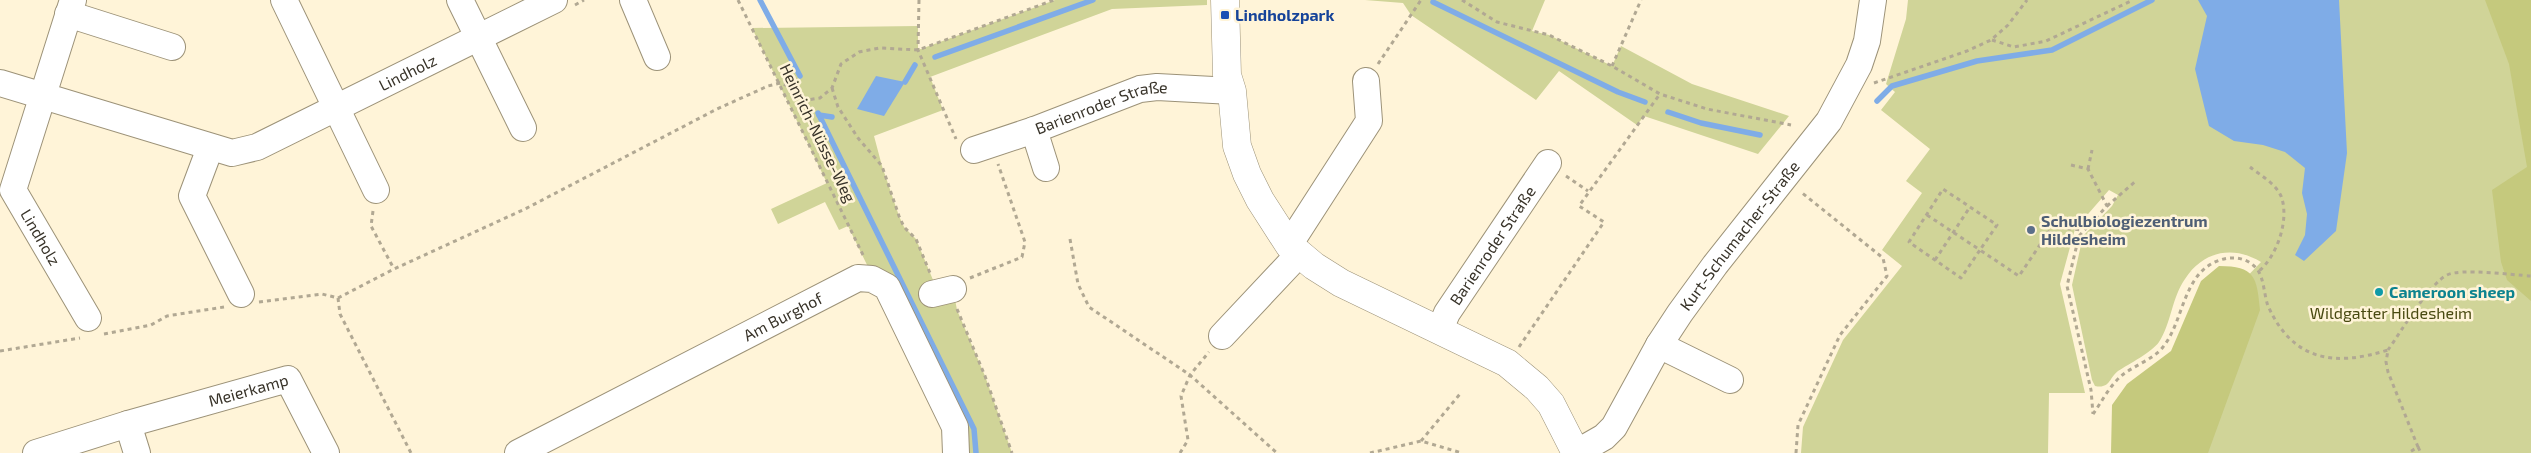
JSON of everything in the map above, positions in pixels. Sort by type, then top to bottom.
[{"type":"main road","points":[[1225,0],[1227,75],[1232,91],[1237,146],[1247,174],[1267,212],[1294,249],[1341,283],[1440,329],[1507,363],[1538,388],[1552,404],[1564,424],[1576,453]]},
{"type":"main road","points":[[1232,91],[1238,74],[1242,0]]},
{"type":"street","points":[[284,0],[376,190]]},
{"type":"street","points":[[460,0],[523,128]]},
{"type":"street","name":"Lindholz","points":[[0,83],[210,148],[232,153],[257,147],[554,0]]},
{"type":"street","points":[[633,0],[657,57]]},
{"type":"street","name":"Kurt-Schumacher-Straße","points":[[1576,453],[1604,437],[1614,428],[1659,346],[1715,265],[1786,178],[1829,121],[1859,65],[1867,41],[1873,0]]},
{"type":"street","points":[[70,7],[172,47]]},
{"type":"street","name":"Lindholz","points":[[70,7],[12,190],[91,330]]},
{"type":"street","points":[[1222,336],[1294,249],[1369,121],[1366,81]]},
{"type":"street","name":"Barienroder Straße","points":[[982,147],[1034,130],[1140,89],[1157,87],[1232,91]]},
{"type":"street","points":[[1034,130],[1046,168]]},
{"type":"street","points":[[210,148],[192,196],[241,301]]},
{"type":"street","name":"Barienroder Straße","points":[[1440,329],[1447,313],[1548,163]]},
{"type":"street","name":"Am Burghof","points":[[518,453],[858,278],[872,278]]},
{"type":"street","points":[[872,278],[887,287],[927,299],[955,427],[956,453]]},
{"type":"street","points":[[1659,346],[1730,380]]},
{"type":"street","name":"Meierkamp","points":[[36,453],[128,424],[288,379],[326,453]]},
{"type":"street","points":[[128,424],[136,453]]},
{"type":"path","name":"Heinrich-Nüsse-Weg","points":[[738,0],[867,262],[872,278]]},
{"type":"path","points":[[918,0],[918,50],[963,155],[982,147],[1025,242],[1022,257],[957,282],[927,299]]},
{"type":"path","points":[[0,351],[91,330],[150,325],[167,316],[241,301],[322,294],[338,298],[394,269],[525,209],[717,109],[768,86],[780,83],[788,86],[797,95],[807,100],[820,98],[832,88],[841,64],[859,52],[880,48],[918,50],[1054,0]]},
{"type":"path","points":[[1366,81],[1421,0]]},
{"type":"path","points":[[1462,0],[1497,22],[1550,35],[1612,66],[1660,94],[1707,109],[1791,125]]},
{"type":"path","points":[[1612,66],[1641,0]]},
{"type":"path","points":[[1883,81],[1967,51],[1991,40],[2008,25],[2027,0]]},
{"type":"path","points":[[1991,40],[2014,47],[2046,41],[2133,0]]},
{"type":"path","points":[[832,88],[838,107],[858,138],[882,166],[904,227],[916,239],[927,299]]},
{"type":"path","points":[[1517,349],[1604,222],[1578,206],[1660,94]]},
{"type":"path","points":[[2092,150],[2088,169],[2106,206]]},
{"type":"path","points":[[1548,163],[1588,191]]},
{"type":"path","points":[[2071,165],[2088,169]]},
{"type":"path","points":[[2250,167],[2273,185],[2281,196],[2284,210],[2280,236],[2265,266],[2259,271]]},
{"type":"path","points":[[1786,178],[1883,258],[1887,276],[1840,335],[1798,425],[1796,453]]},
{"type":"path","points":[[2137,180],[2106,206],[2082,230],[2067,286],[2091,390],[2093,414],[2119,378],[2161,349],[2200,273],[2216,261],[2227,258],[2240,258],[2250,262],[2259,271],[2268,305],[2288,338],[2298,348],[2312,355],[2332,359],[2361,357],[2388,350]]},
{"type":"path","points":[[1943,189],[1970,207],[1997,225],[1961,278],[1909,242],[1943,189]]},
{"type":"path","points":[[376,190],[371,226],[394,269]]},
{"type":"path","points":[[1935,260],[1970,207]]},
{"type":"path","points":[[1927,215],[2019,276],[2052,227],[2082,230]]},
{"type":"path","points":[[1070,239],[1078,284],[1089,307],[1190,375],[1277,453]]},
{"type":"path","points":[[2421,453],[2388,372],[2386,362],[2388,350],[2436,284],[2447,274],[2466,272],[2531,276]]},
{"type":"path","points":[[338,298],[340,314],[410,453]]},
{"type":"path","points":[[927,299],[957,310],[985,376],[1012,453]]},
{"type":"path","points":[[1180,453],[1188,440],[1181,396],[1190,375],[1222,336]]},
{"type":"path","points":[[1422,441],[1460,394]]},
{"type":"path","points":[[1370,453],[1422,441],[1462,453]]},
{"type":"path","points":[[2408,453],[2418,447]]},
{"type":"green space","points":[[1055,0],[1207,0],[1207,5],[1112,9],[930,77],[943,110],[874,136],[882,166],[904,227],[916,239],[938,292],[953,289],[957,310],[985,376],[1012,453],[959,453],[848,226],[839,230],[825,202],[778,224],[771,209],[827,183],[752,28],[918,26],[918,50]]},
{"type":"green space","points":[[1365,0],[1545,0],[1532,31],[1549,35],[1612,66],[1621,46],[1692,84],[1789,116],[1758,154],[1644,116],[1637,125],[1559,71],[1536,100],[1411,15],[1403,3]]},
{"type":"green space","name":"Wildgatter Hildesheim","points":[[1908,0],[2531,0],[2531,453],[2118,453],[2173,354],[2261,262],[2240,254],[2229,253],[2219,254],[2201,262],[2192,270],[2181,286],[2163,335],[2156,346],[2118,371],[2104,386],[2095,386],[2092,380],[2072,285],[2083,236],[2112,206],[2118,195],[2109,190],[2075,229],[2060,284],[2085,393],[2049,393],[2048,453],[1801,453],[1803,427],[1843,340],[1902,266],[1882,250],[1922,193],[1906,181],[1930,149],[1881,110],[1895,92],[1886,84],[1906,19]]},
{"type":"green space","points":[[2485,0],[2531,0],[2531,301],[2507,280],[2501,262],[2492,190],[2527,167],[2509,64]]},
{"type":"green space","points":[[2219,266],[2240,268],[2252,276],[2257,289],[2260,310],[2208,453],[2111,453],[2112,405],[2127,384],[2171,351],[2201,281]]},
{"type":"water","points":[[2198,0],[2339,0],[2347,153],[2336,231],[2304,261],[2295,255],[2305,235],[2307,214],[2302,193],[2305,168],[2285,152],[2263,145],[2234,141],[2209,126],[2195,69],[2207,16]]},
{"type":"water","points":[[876,76],[905,82],[884,116],[857,109]]},
{"type":"waterway","points":[[760,0],[800,76]]},
{"type":"waterway","points":[[935,57],[1093,0]]},
{"type":"waterway","points":[[1877,101],[1892,86],[1977,61],[2052,50],[2152,0]]},
{"type":"waterway","points":[[1433,2],[1618,92],[1645,102]]},
{"type":"waterway","points":[[905,82],[915,65]]},
{"type":"waterway","points":[[1668,112],[1701,123],[1760,135]]},
{"type":"waterway","points":[[818,113],[974,429],[976,453]]},
{"type":"waterway","points":[[819,115],[832,117]]},
{"type":"place","name":"Lindholzpark","points":[[1225,15]]},
{"type":"place","name":"Schulbiologiezentrum Hildesheim","points":[[2031,230]]},
{"type":"place","name":"Cameroon sheep","points":[[2379,292]]}]
